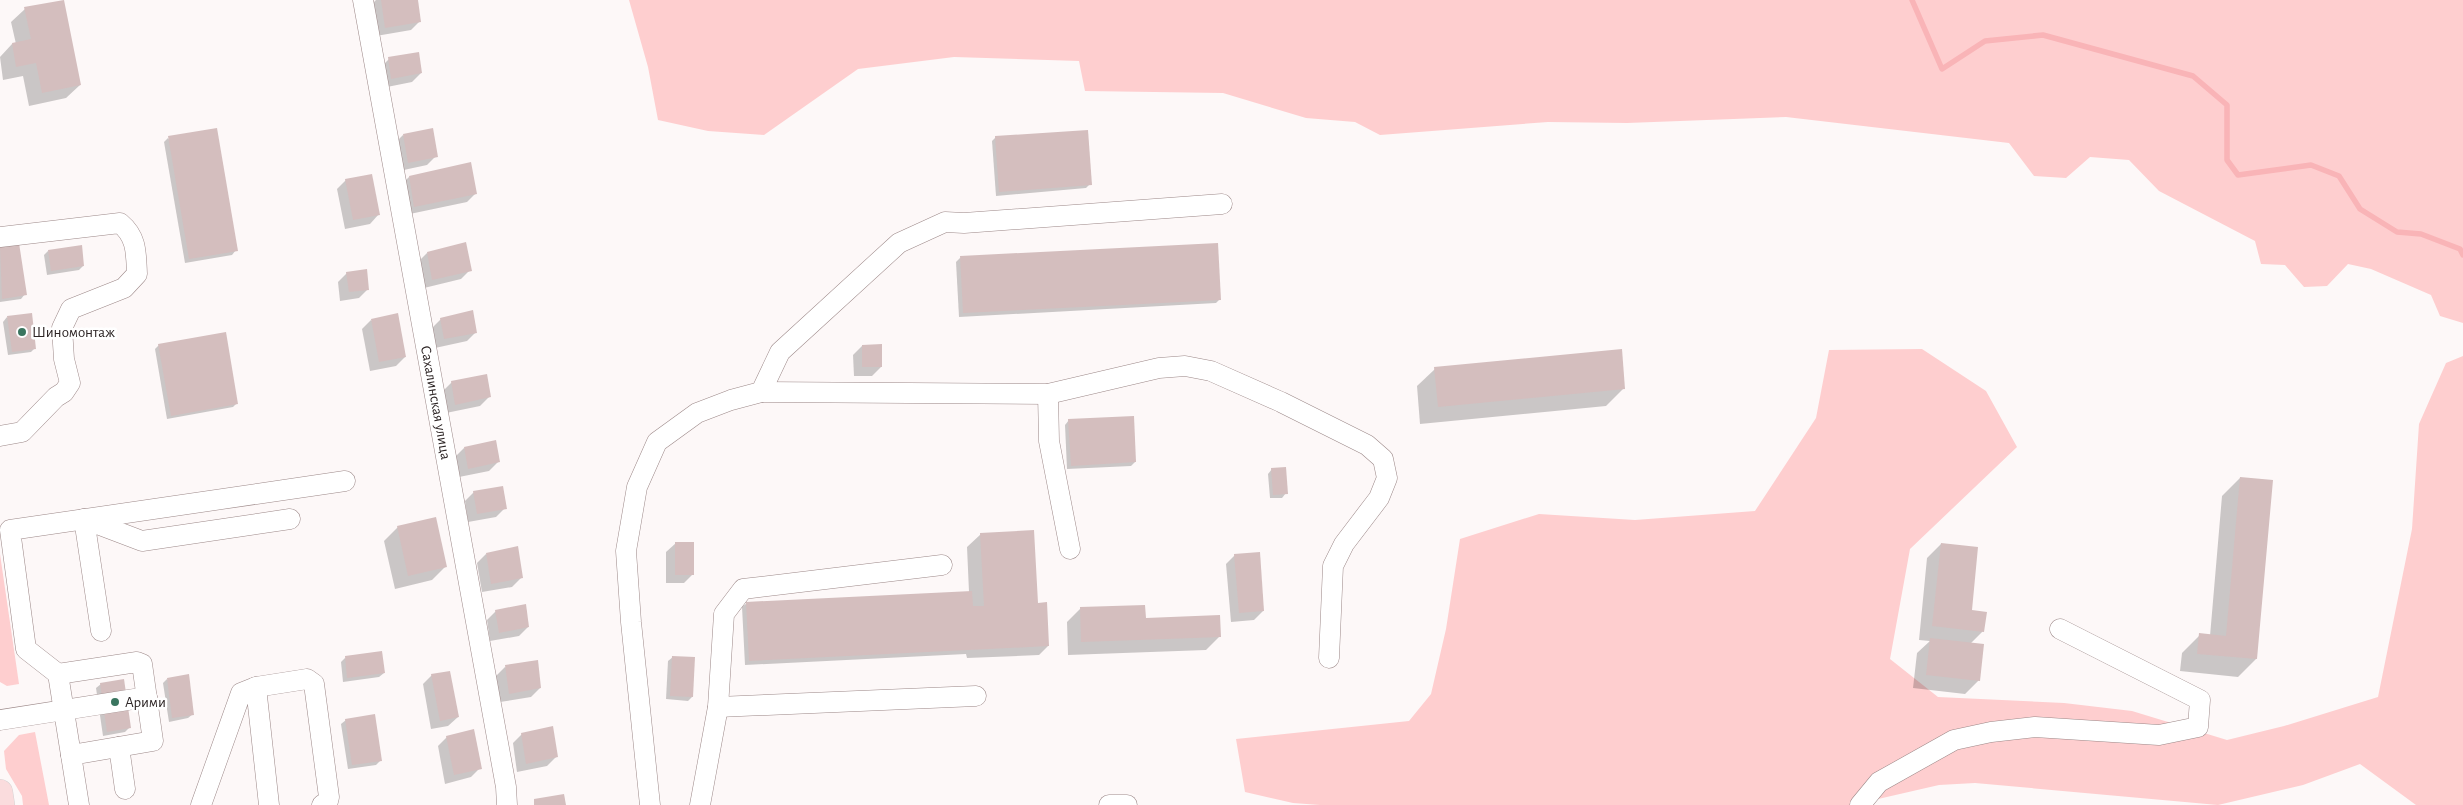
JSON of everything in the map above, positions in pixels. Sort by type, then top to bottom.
[{"type":"main road","points":[[0,792],[2,805]]},
{"type":"street","name":"Сахалинская улица","points":[[364,0],[506,787],[507,805]]},
{"type":"street","points":[[761,392],[780,352],[899,243],[944,222],[1222,204]]},
{"type":"street","points":[[0,237],[120,223],[130,231],[136,251],[137,274],[124,288],[71,309],[62,328],[64,359],[70,383],[64,392],[56,397],[22,432],[0,436]]},
{"type":"street","points":[[650,805],[631,622],[626,551],[637,487],[657,442],[697,413],[731,400],[761,392],[1048,394],[1159,368],[1185,366],[1211,371],[1368,445],[1383,459],[1387,478],[1379,498],[1344,544],[1332,566],[1329,658]]},
{"type":"street","points":[[1048,394],[1049,441],[1070,549]]},
{"type":"street","points":[[79,805],[58,674],[26,648],[10,530],[345,481]]},
{"type":"street","points":[[84,519],[142,541],[290,519]]},
{"type":"street","points":[[84,519],[102,631]]},
{"type":"street","points":[[700,805],[718,707],[724,614],[743,589],[942,565]]},
{"type":"street","points":[[1860,805],[1879,782],[1954,740],[1991,732],[2035,727],[2159,735],[2198,728],[2200,700],[2060,629]]},
{"type":"street","points":[[58,674],[141,662],[147,696],[153,742],[71,755]]},
{"type":"street","points":[[201,805],[241,693],[256,687],[307,679],[314,684],[329,798],[322,805]]},
{"type":"street","points":[[256,687],[269,805]]},
{"type":"street","points":[[0,720],[147,696]]},
{"type":"street","points":[[718,707],[976,696]]},
{"type":"street","points":[[119,747],[125,789]]},
{"type":"street","points":[[1109,805],[1127,805]]},
{"type":"shaded area","points":[[629,0],[2463,0],[2463,323],[2440,316],[2431,295],[2371,269],[2348,264],[2327,286],[2304,287],[2285,265],[2261,264],[2255,241],[2159,191],[2129,160],[2090,157],[2066,178],[2034,176],[2009,143],[1786,117],[1627,123],[1548,122],[1380,135],[1355,122],[1306,118],[1223,93],[1085,91],[1079,61],[954,57],[858,69],[764,135],[708,131],[658,120],[648,67]]},
{"type":"shaded area","points":[[1922,349],[1986,391],[2017,447],[1910,549],[1890,659],[1938,697],[2064,703],[2132,711],[2227,740],[2284,726],[2378,697],[2412,529],[2419,424],[2446,363],[2463,356],[2463,805],[2416,805],[2360,764],[2303,785],[2218,805],[1975,783],[1939,785],[1852,805],[1320,805],[1293,803],[1245,792],[1236,739],[1409,721],[1431,694],[1446,629],[1460,539],[1539,514],[1635,520],[1755,511],[1816,418],[1829,350]]},
{"type":"shaded area","points":[[0,554],[19,684],[7,686],[0,682]]},
{"type":"shaded area","points":[[35,732],[49,805],[23,805],[22,796],[6,769],[4,751],[19,735]]},
{"type":"building","points":[[64,0],[81,85],[42,93],[36,63],[16,67],[12,43],[31,39],[24,7]]},
{"type":"building","points":[[381,0],[418,0],[421,22],[385,28]]},
{"type":"building","points":[[419,52],[422,73],[391,79],[388,57]]},
{"type":"building","points":[[217,128],[238,251],[189,259],[168,136]]},
{"type":"building","points":[[433,128],[438,157],[408,163],[403,134]]},
{"type":"building","points":[[1088,130],[1092,185],[999,192],[995,136]]},
{"type":"building","points":[[471,162],[477,194],[414,207],[409,176]]},
{"type":"building","points":[[372,174],[380,215],[353,220],[345,179]]},
{"type":"building","points":[[466,242],[472,271],[432,280],[427,252]]},
{"type":"building","points":[[19,243],[27,295],[2,299],[0,246]]},
{"type":"building","points":[[1218,243],[1221,300],[963,313],[960,256]]},
{"type":"building","points":[[82,245],[84,266],[51,271],[48,250]]},
{"type":"building","points":[[367,269],[369,290],[349,292],[346,272]]},
{"type":"building","points":[[473,310],[477,333],[444,339],[440,318]]},
{"type":"building","name":"Шиномонтаж","points":[[32,313],[36,349],[12,352],[7,316]]},
{"type":"building","points":[[398,313],[406,357],[379,362],[371,319]]},
{"type":"building","points":[[226,332],[238,404],[171,416],[158,344]]},
{"type":"building","points":[[882,344],[882,367],[862,367],[862,345]]},
{"type":"building","points":[[1622,349],[1625,389],[1438,407],[1434,367]]},
{"type":"building","points":[[487,374],[491,397],[455,405],[451,381]]},
{"type":"building","points":[[1134,416],[1136,462],[1071,466],[1068,419]]},
{"type":"building","points":[[496,440],[500,462],[468,469],[464,447]]},
{"type":"building","points":[[1286,467],[1288,494],[1273,495],[1271,468]]},
{"type":"building","points":[[2240,477],[2273,480],[2257,659],[2197,654],[2199,633],[2226,636]]},
{"type":"building","points":[[503,486],[507,509],[477,514],[473,491]]},
{"type":"building","points":[[436,517],[447,567],[408,576],[397,526]]},
{"type":"building","points":[[1034,530],[1038,603],[1047,602],[1049,646],[749,661],[746,602],[972,591],[973,606],[984,606],[980,533]]},
{"type":"building","points":[[675,542],[694,542],[694,575],[675,575]]},
{"type":"building","points":[[1941,543],[1978,547],[1972,610],[1987,612],[1984,632],[1932,626]]},
{"type":"building","points":[[518,546],[523,578],[491,584],[486,553]]},
{"type":"building","points":[[1260,552],[1264,611],[1239,613],[1234,554]]},
{"type":"building","points":[[526,604],[529,627],[499,633],[495,610]]},
{"type":"building","points":[[1145,605],[1146,618],[1220,615],[1221,637],[1081,642],[1080,607]]},
{"type":"building","points":[[1930,638],[1984,644],[1980,681],[1926,675]]},
{"type":"building","points":[[382,651],[385,673],[347,678],[345,656]]},
{"type":"building","points":[[672,656],[695,657],[693,697],[670,696]]},
{"type":"building","points":[[538,660],[541,688],[509,694],[505,665]]},
{"type":"building","points":[[450,671],[459,717],[440,721],[431,674]]},
{"type":"building","points":[[189,674],[194,715],[172,718],[167,678]]},
{"type":"building","points":[[124,679],[131,728],[107,732],[100,683]]},
{"type":"building","points":[[375,714],[382,761],[352,765],[345,719]]},
{"type":"building","points":[[553,726],[558,757],[526,764],[521,733]]},
{"type":"building","points":[[474,729],[482,769],[454,775],[446,736]]},
{"type":"building","points":[[564,794],[566,805],[534,805],[534,799]]},
{"type":"waterway","points":[[1912,0],[1942,69],[1985,41],[2043,35],[2193,76],[2227,105],[2227,160],[2238,175],[2311,165],[2339,176],[2360,209],[2397,232],[2421,234],[2460,249],[2463,255]]},
{"type":"place","name":"Шиномонтаж","points":[[22,332]]},
{"type":"place","name":"Арими","points":[[115,702]]}]
